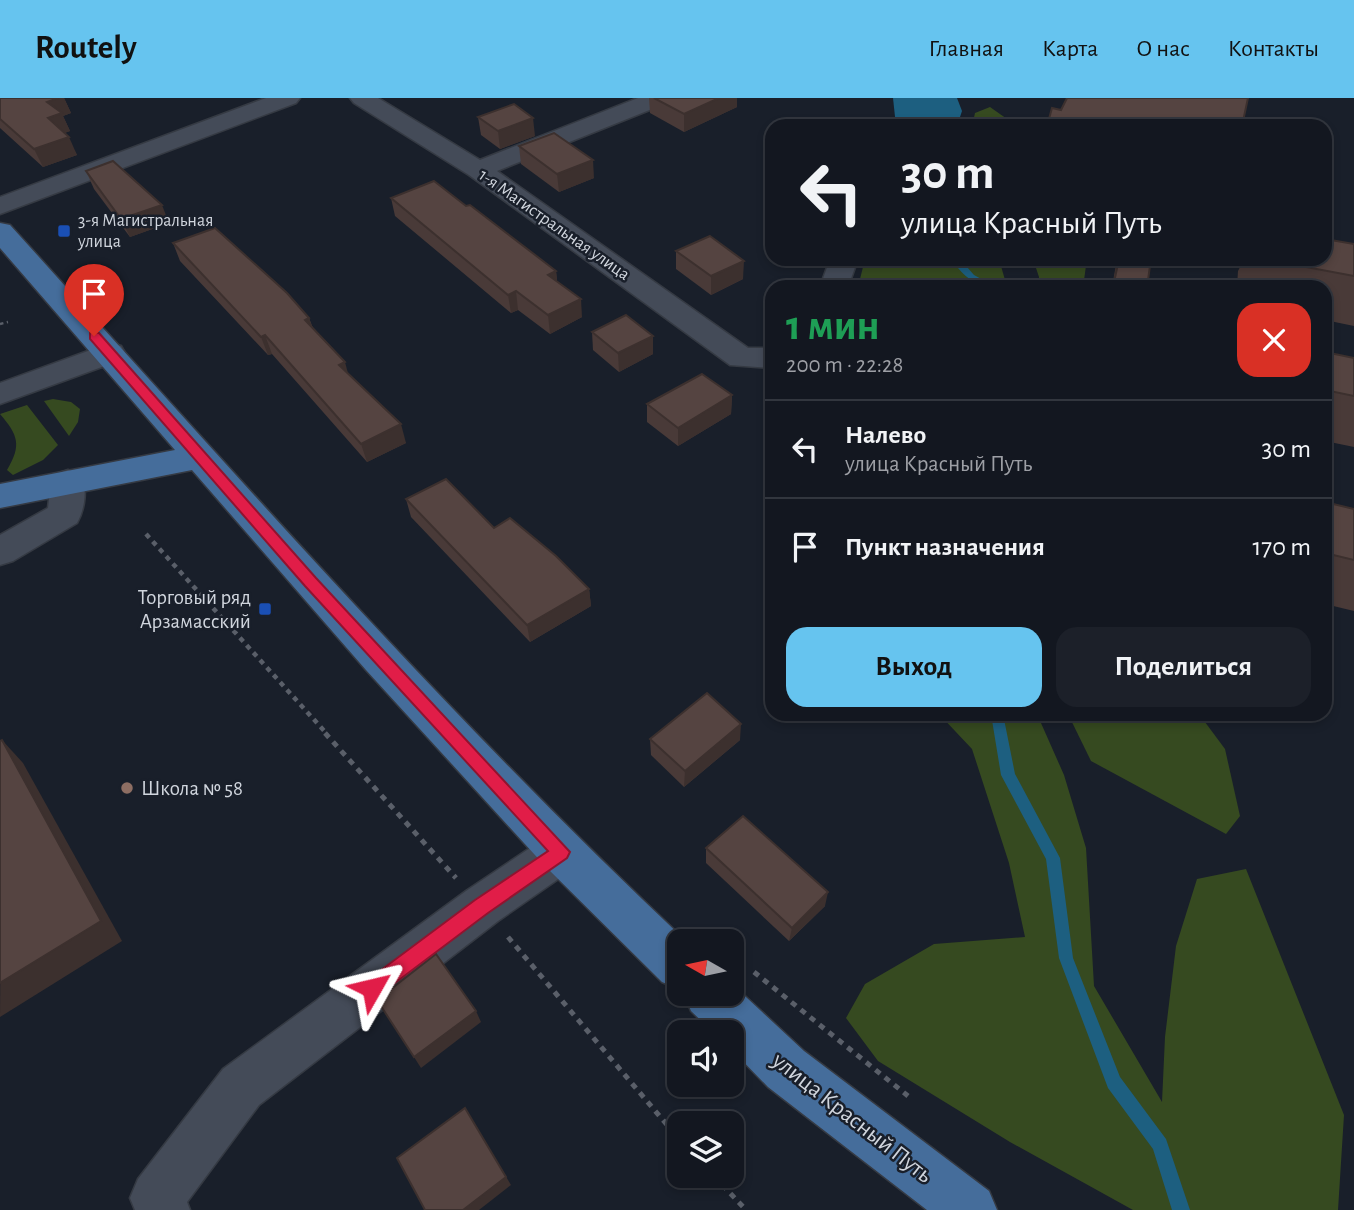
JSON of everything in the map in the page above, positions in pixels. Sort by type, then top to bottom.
[{"type":"main road","points":[[4,243],[110,353],[198,457],[380,659],[561,852],[667,954]]},
{"type":"main road","points":[[0,496],[198,457]]},
{"type":"main road","name":"улица Красный Путь","points":[[720,1006],[786,1069],[970,1210]]},
{"type":"street","points":[[0,206],[288,98]]},
{"type":"street","name":"1-я Магистральная улица","points":[[362,98],[478,170],[741,358],[765,358]]},
{"type":"street","points":[[478,170],[659,98]]},
{"type":"street","points":[[0,394],[110,353]]},
{"type":"street","points":[[0,552],[65,514],[68,482]]},
{"type":"street","points":[[154,1206],[241,1087],[482,906],[561,852]]},
{"type":"path","points":[[0,324],[8,321]]},
{"type":"path","points":[[146,534],[482,906],[667,1125]]},
{"type":"path","points":[[754,972],[908,1096]]},
{"type":"path","points":[[725,1188],[746,1210]]},
{"type":"green space","points":[[990,107],[1007,119],[974,119],[975,113]]},
{"type":"green space","points":[[863,266],[1001,266],[1005,280],[860,280]]},
{"type":"green space","points":[[1035,266],[1086,266],[1084,280],[1039,280]]},
{"type":"green space","points":[[53,399],[71,402],[80,409],[78,422],[69,436],[44,401]]},
{"type":"green space","points":[[27,405],[58,445],[43,460],[13,475],[7,470],[15,454],[16,441],[11,428],[0,414]]},
{"type":"green space","points":[[946,721],[1040,721],[1064,775],[1086,848],[1094,986],[1162,1102],[1165,1037],[1176,946],[1197,879],[1246,869],[1344,1115],[1338,1210],[1133,1210],[1010,1142],[878,1061],[846,1018],[865,984],[934,944],[1025,937],[1009,863],[972,749]]},
{"type":"green space","points":[[1071,721],[1204,721],[1225,749],[1240,816],[1226,834],[1091,761]]},
{"type":"water","points":[[893,98],[957,98],[962,111],[959,119],[895,119]]},
{"type":"building","points":[[0,98],[58,98],[47,102],[62,113],[48,118],[69,137],[34,149],[0,119]]},
{"type":"building","points":[[654,98],[719,98],[684,114]]},
{"type":"building","points":[[1067,98],[1248,98],[1244,119],[1049,119],[1052,108],[1061,110]]},
{"type":"building","points":[[514,104],[533,118],[498,131],[478,117]]},
{"type":"building","points":[[554,133],[593,160],[557,174],[519,146]]},
{"type":"building","points":[[113,161],[162,205],[121,219],[86,171]]},
{"type":"building","points":[[434,181],[556,271],[548,275],[581,299],[548,315],[516,291],[508,295],[391,198]]},
{"type":"building","points":[[215,228],[287,293],[309,318],[305,320],[345,362],[339,365],[401,424],[361,444],[265,335],[261,337],[173,243]]},
{"type":"building","points":[[710,236],[744,261],[711,276],[676,251]]},
{"type":"building","points":[[1332,240],[1354,244],[1354,276],[1300,266],[1332,266]]},
{"type":"building","points":[[1118,266],[1150,266],[1148,280],[1114,280]]},
{"type":"building","points":[[626,315],[653,336],[618,353],[592,332]]},
{"type":"building","points":[[1332,353],[1354,358],[1354,396],[1332,391]]},
{"type":"building","points":[[702,374],[732,395],[678,428],[647,404]]},
{"type":"building","points":[[446,479],[494,528],[510,518],[556,556],[589,589],[527,625],[406,499]]},
{"type":"building","points":[[1332,504],[1354,509],[1354,560],[1332,555]]},
{"type":"building","points":[[707,693],[741,724],[685,771],[650,739]]},
{"type":"building","points":[[2,740],[101,921],[0,983],[0,741]]},
{"type":"building","points":[[743,816],[828,892],[792,928],[706,848]]},
{"type":"building","points":[[436,954],[476,1011],[414,1057],[377,1000]]},
{"type":"building","points":[[465,1108],[506,1177],[463,1210],[425,1210],[397,1158]]},
{"type":"waterway","points":[[962,266],[977,280]]},
{"type":"waterway","points":[[998,721],[1008,775],[1053,858],[1066,958],[1114,1082],[1160,1145],[1181,1210]]},
{"type":"place","name":"3-я Магистральная улица","points":[[64,231]]},
{"type":"place","name":"Торговый ряд Арзамасский","points":[[265,609]]},
{"type":"place","name":"Школа № 58","points":[[127,788]]},
{"type":"route","points":[[94,336],[310,582],[561,852],[482,906],[372,988]]}]
